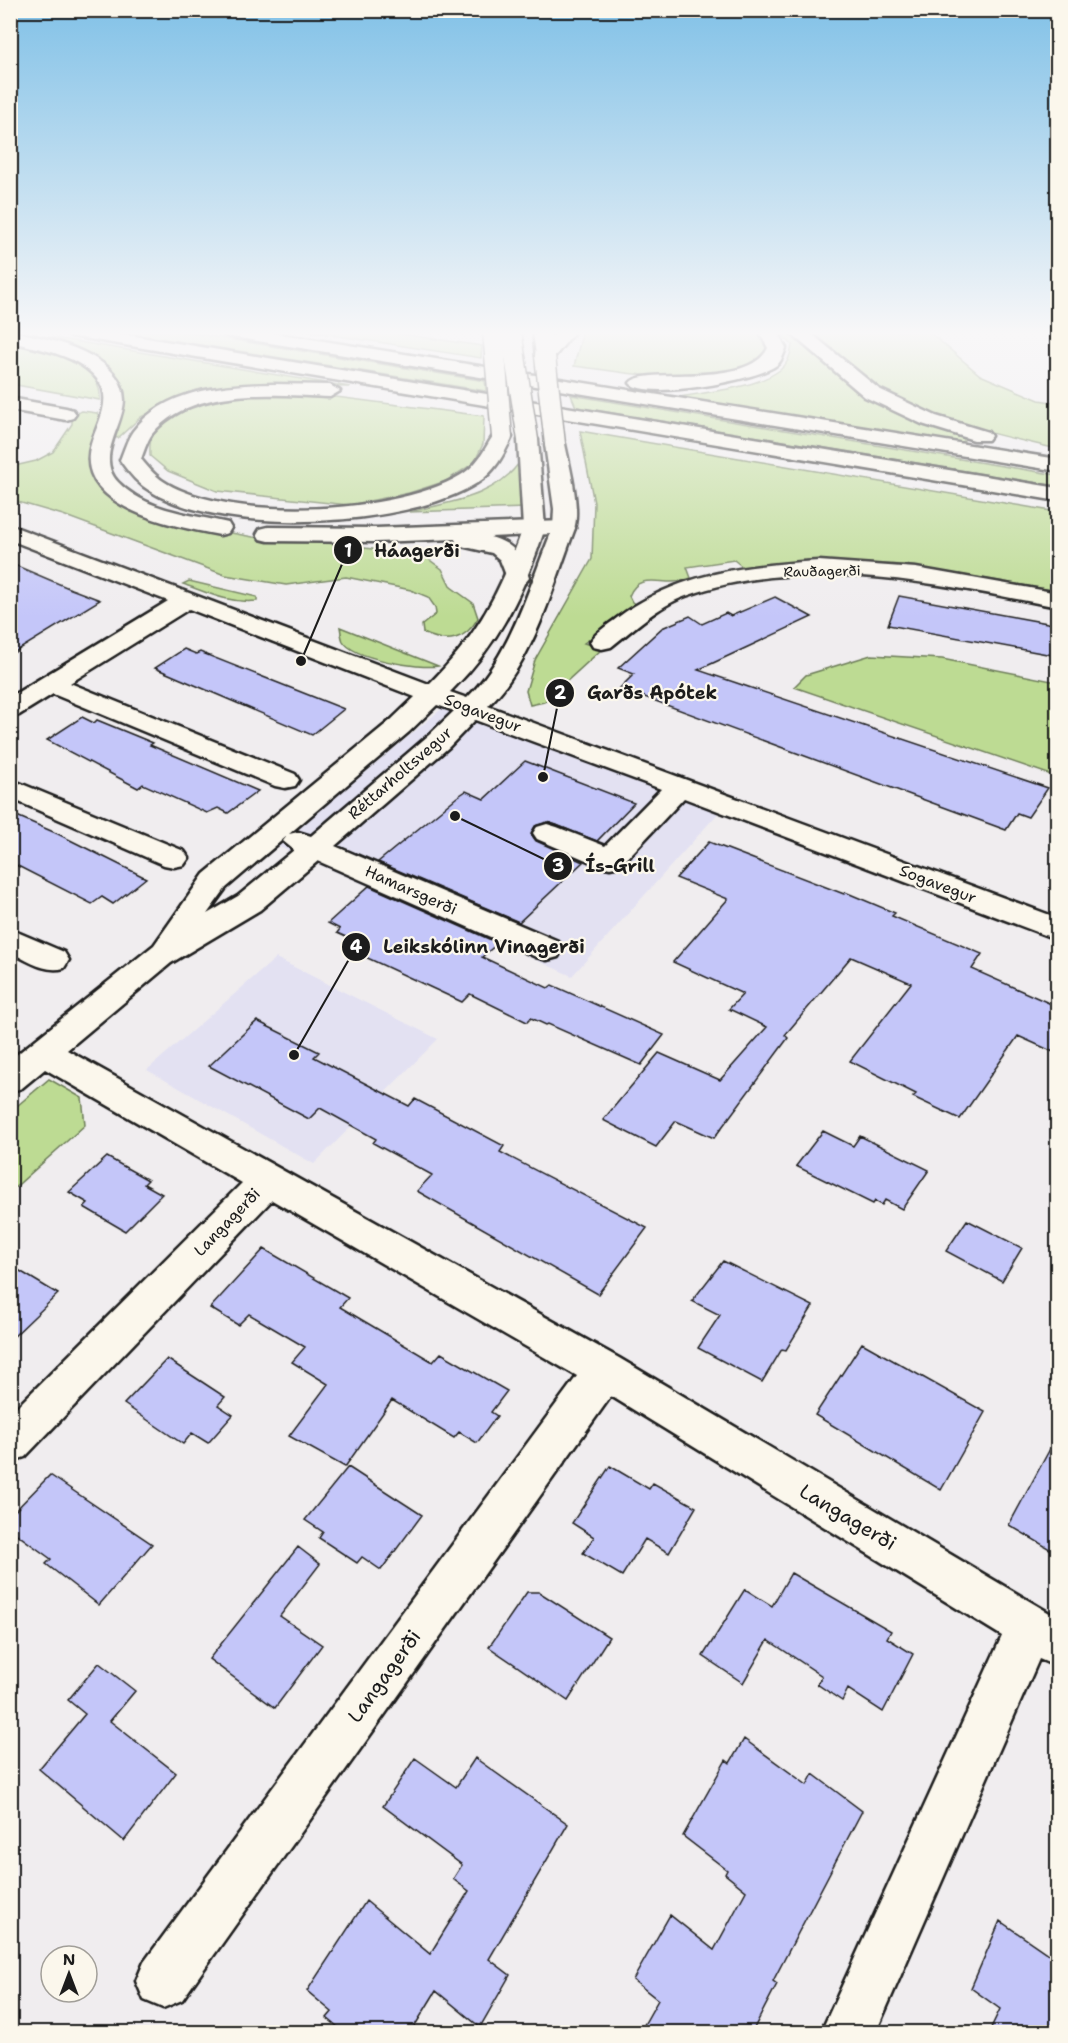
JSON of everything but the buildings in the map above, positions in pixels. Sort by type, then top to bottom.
[{"type":"main road","points":[[107,426],[98,454],[102,472],[111,486],[128,500],[153,513],[179,520],[262,534],[438,537],[492,545],[508,552],[515,561],[517,578]]},
{"type":"main road","points":[[146,426],[130,459],[145,478],[163,490],[191,501],[319,519],[564,518],[553,426]]},
{"type":"main road","points":[[282,515],[372,508],[405,502],[446,490],[476,475],[491,461],[500,449],[501,426]]},
{"type":"main road","points":[[526,426],[534,519]]},
{"type":"main road","points":[[647,426],[1058,495]]},
{"type":"main road","points":[[819,426],[1058,465]]},
{"type":"main road","points":[[951,426],[1058,456]]},
{"type":"main road","name":"Réttarholtsvegur","points":[[10,1079],[160,955],[249,903],[439,741],[497,683],[513,657],[564,518]]},
{"type":"main road","points":[[376,535],[534,519]]},
{"type":"main road","name":"Réttarholtsvegur","points":[[160,955],[215,881],[435,694],[466,662],[493,623],[517,578],[534,519]]},
{"type":"main road","name":"Sogavegur","points":[[15,534],[1058,930]]},
{"type":"main road","name":"Rauðagerði","points":[[602,642],[647,608],[677,592],[717,580],[808,569],[945,579],[1058,600]]},
{"type":"main road","points":[[10,709],[187,600]]},
{"type":"main road","points":[[51,684],[285,780]]},
{"type":"main road","points":[[547,834],[609,859],[679,786]]},
{"type":"main road","points":[[10,787],[174,858]]},
{"type":"main road","name":"Hamarsgerði","points":[[275,830],[547,950]]},
{"type":"main road","points":[[10,939],[53,960]]},
{"type":"main road","name":"Langagerði","points":[[42,1052],[605,1371],[1044,1635],[848,2032]]},
{"type":"main road","name":"Langagerði","points":[[10,1443],[267,1181]]},
{"type":"main road","name":"Langagerði","points":[[163,1981],[605,1371]]},
{"type":"shaded area","points":[[445,706],[721,810],[572,976],[277,846]]},
{"type":"shaded area","points":[[276,958],[438,1039],[314,1164],[147,1070]]},
{"type":"green space","points":[[70,426],[100,426],[92,454],[120,503],[150,518],[253,537],[320,542],[424,556],[442,569],[451,587],[473,603],[478,618],[473,626],[461,636],[440,639],[423,633],[422,625],[436,614],[435,607],[428,597],[411,590],[346,577],[286,585],[225,575],[63,515],[11,500],[10,467],[36,461],[53,452]]},
{"type":"green space","points":[[115,426],[131,426],[118,438],[110,437]]},
{"type":"green space","points":[[159,426],[484,426],[483,444],[474,463],[446,481],[409,493],[349,505],[217,491],[168,471],[150,456],[152,437]]},
{"type":"green space","points":[[694,426],[761,426],[1057,475],[1057,486]]},
{"type":"green space","points":[[857,426],[932,426],[964,437],[964,444]]},
{"type":"green space","points":[[968,426],[1057,426],[1057,449],[1013,439]]},
{"type":"green space","points":[[580,431],[1057,512],[1057,591],[904,565],[840,562],[744,568],[734,560],[687,567],[691,578],[674,582],[647,581],[632,589],[629,596],[638,606],[584,643],[602,649],[544,702],[530,705],[526,691],[535,660],[592,559],[594,503]]},
{"type":"green space","points":[[523,457],[526,508],[409,512],[473,496],[501,481]]},
{"type":"green space","points":[[189,581],[257,597],[257,601],[247,602],[219,597],[183,584]]},
{"type":"green space","points":[[340,627],[438,666],[402,664],[359,653],[343,641]]},
{"type":"green space","points":[[871,655],[942,659],[1057,682],[1057,777],[794,687],[806,675]]},
{"type":"green space","points":[[49,1079],[82,1098],[85,1125],[11,1191],[11,1111]]},
{"type":"place","name":"Háagerði","points":[[301,661]]},
{"type":"place","name":"Garðs Apótek","points":[[543,777]]},
{"type":"place","name":"Ís-Grill","points":[[455,816]]},
{"type":"place","name":"Leikskólinn Vinagerði","points":[[294,1055]]}]
